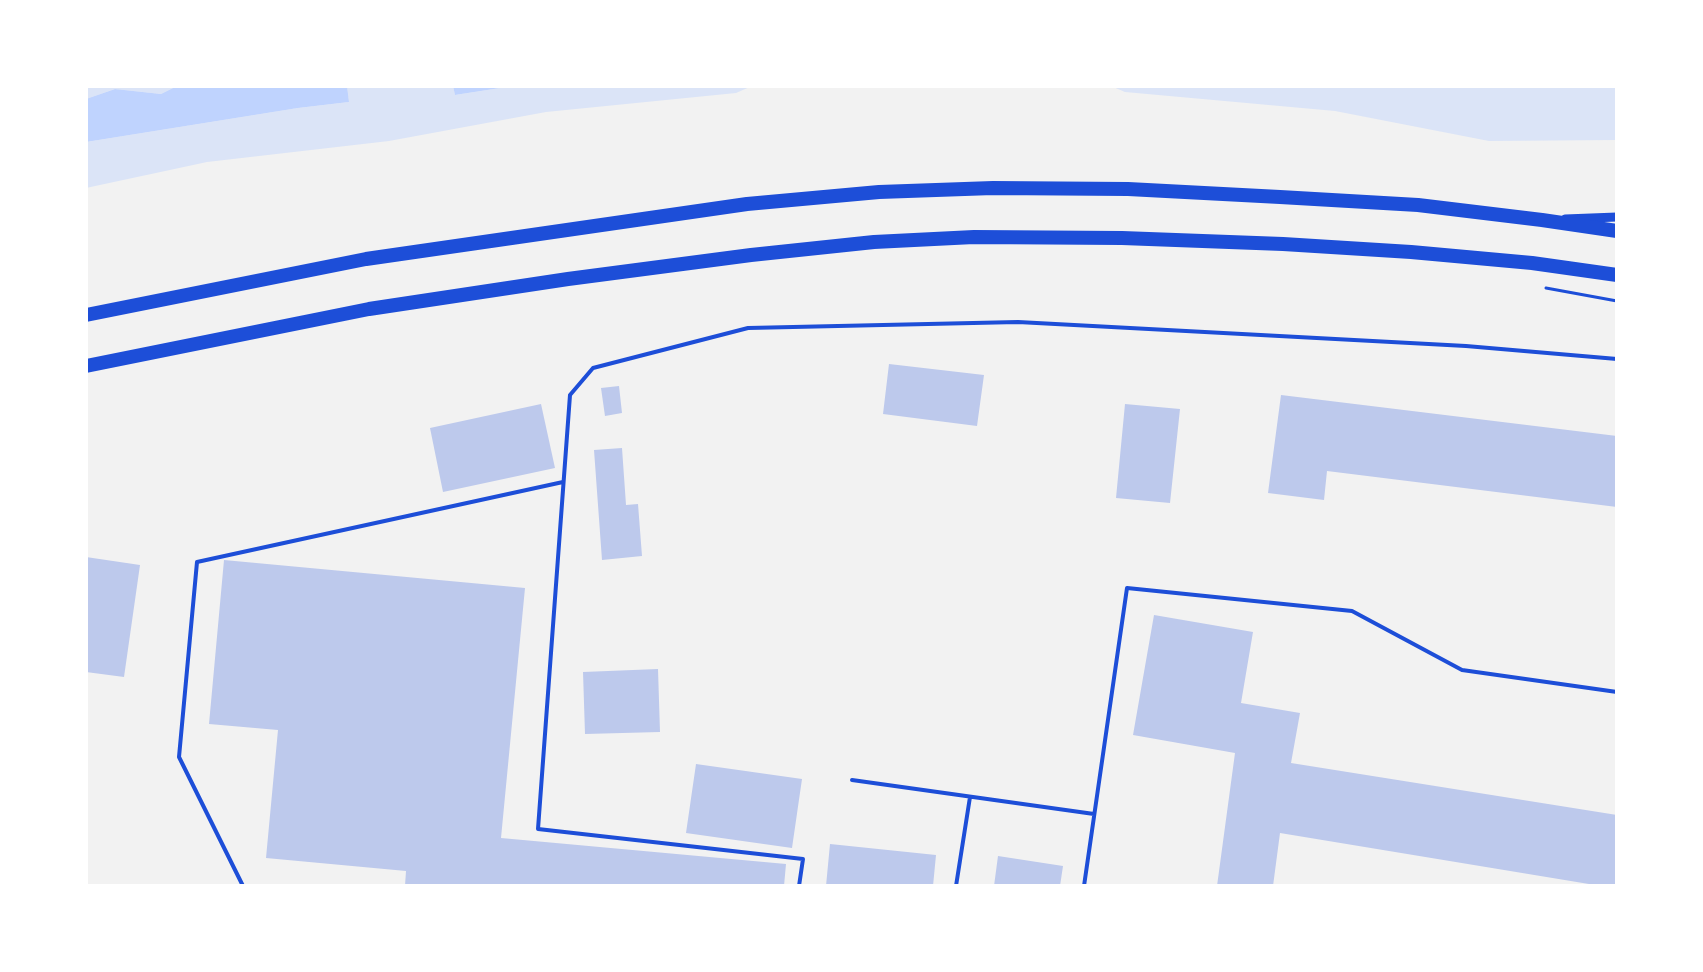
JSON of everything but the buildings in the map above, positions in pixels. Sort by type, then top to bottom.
[{"type":"highway","points":[[86,316],[366,259],[746,204],[879,192],[993,188],[1128,189],[1418,205],[1617,231]]},
{"type":"highway","points":[[86,366],[369,309],[568,279],[751,255],[874,242],[974,237],[1122,238],[1283,244],[1411,252],[1532,263],[1617,275]]},
{"type":"street","points":[[1542,220],[1617,216]]},
{"type":"lane","points":[[799,886],[803,859],[538,829],[570,395],[594,368],[748,328],[1018,322],[1466,346],[1617,359]]},
{"type":"lane","points":[[243,886],[178,758],[197,562],[564,482]]},
{"type":"lane","points":[[1084,886],[1127,588],[1352,611],[1462,670],[1617,692]]},
{"type":"lane","points":[[852,780],[1094,814]]},
{"type":"lane","points":[[956,886],[970,797]]},
{"type":"path","points":[[1543,287],[1617,302]]},
{"type":"shaded area","points":[[86,86],[177,86],[161,94],[115,89],[86,99]]},
{"type":"shaded area","points":[[347,86],[453,86],[455,95],[513,86],[752,86],[736,93],[546,112],[389,141],[207,162],[86,188],[86,142],[298,108],[349,102]]},
{"type":"shaded area","points":[[1111,86],[1617,86],[1617,140],[1489,141],[1335,111],[1125,92]]},
{"type":"water","points":[[177,86],[347,86],[349,102],[298,108],[86,142],[86,99],[115,89],[161,94]]},
{"type":"water","points":[[453,86],[513,86],[455,95]]}]
